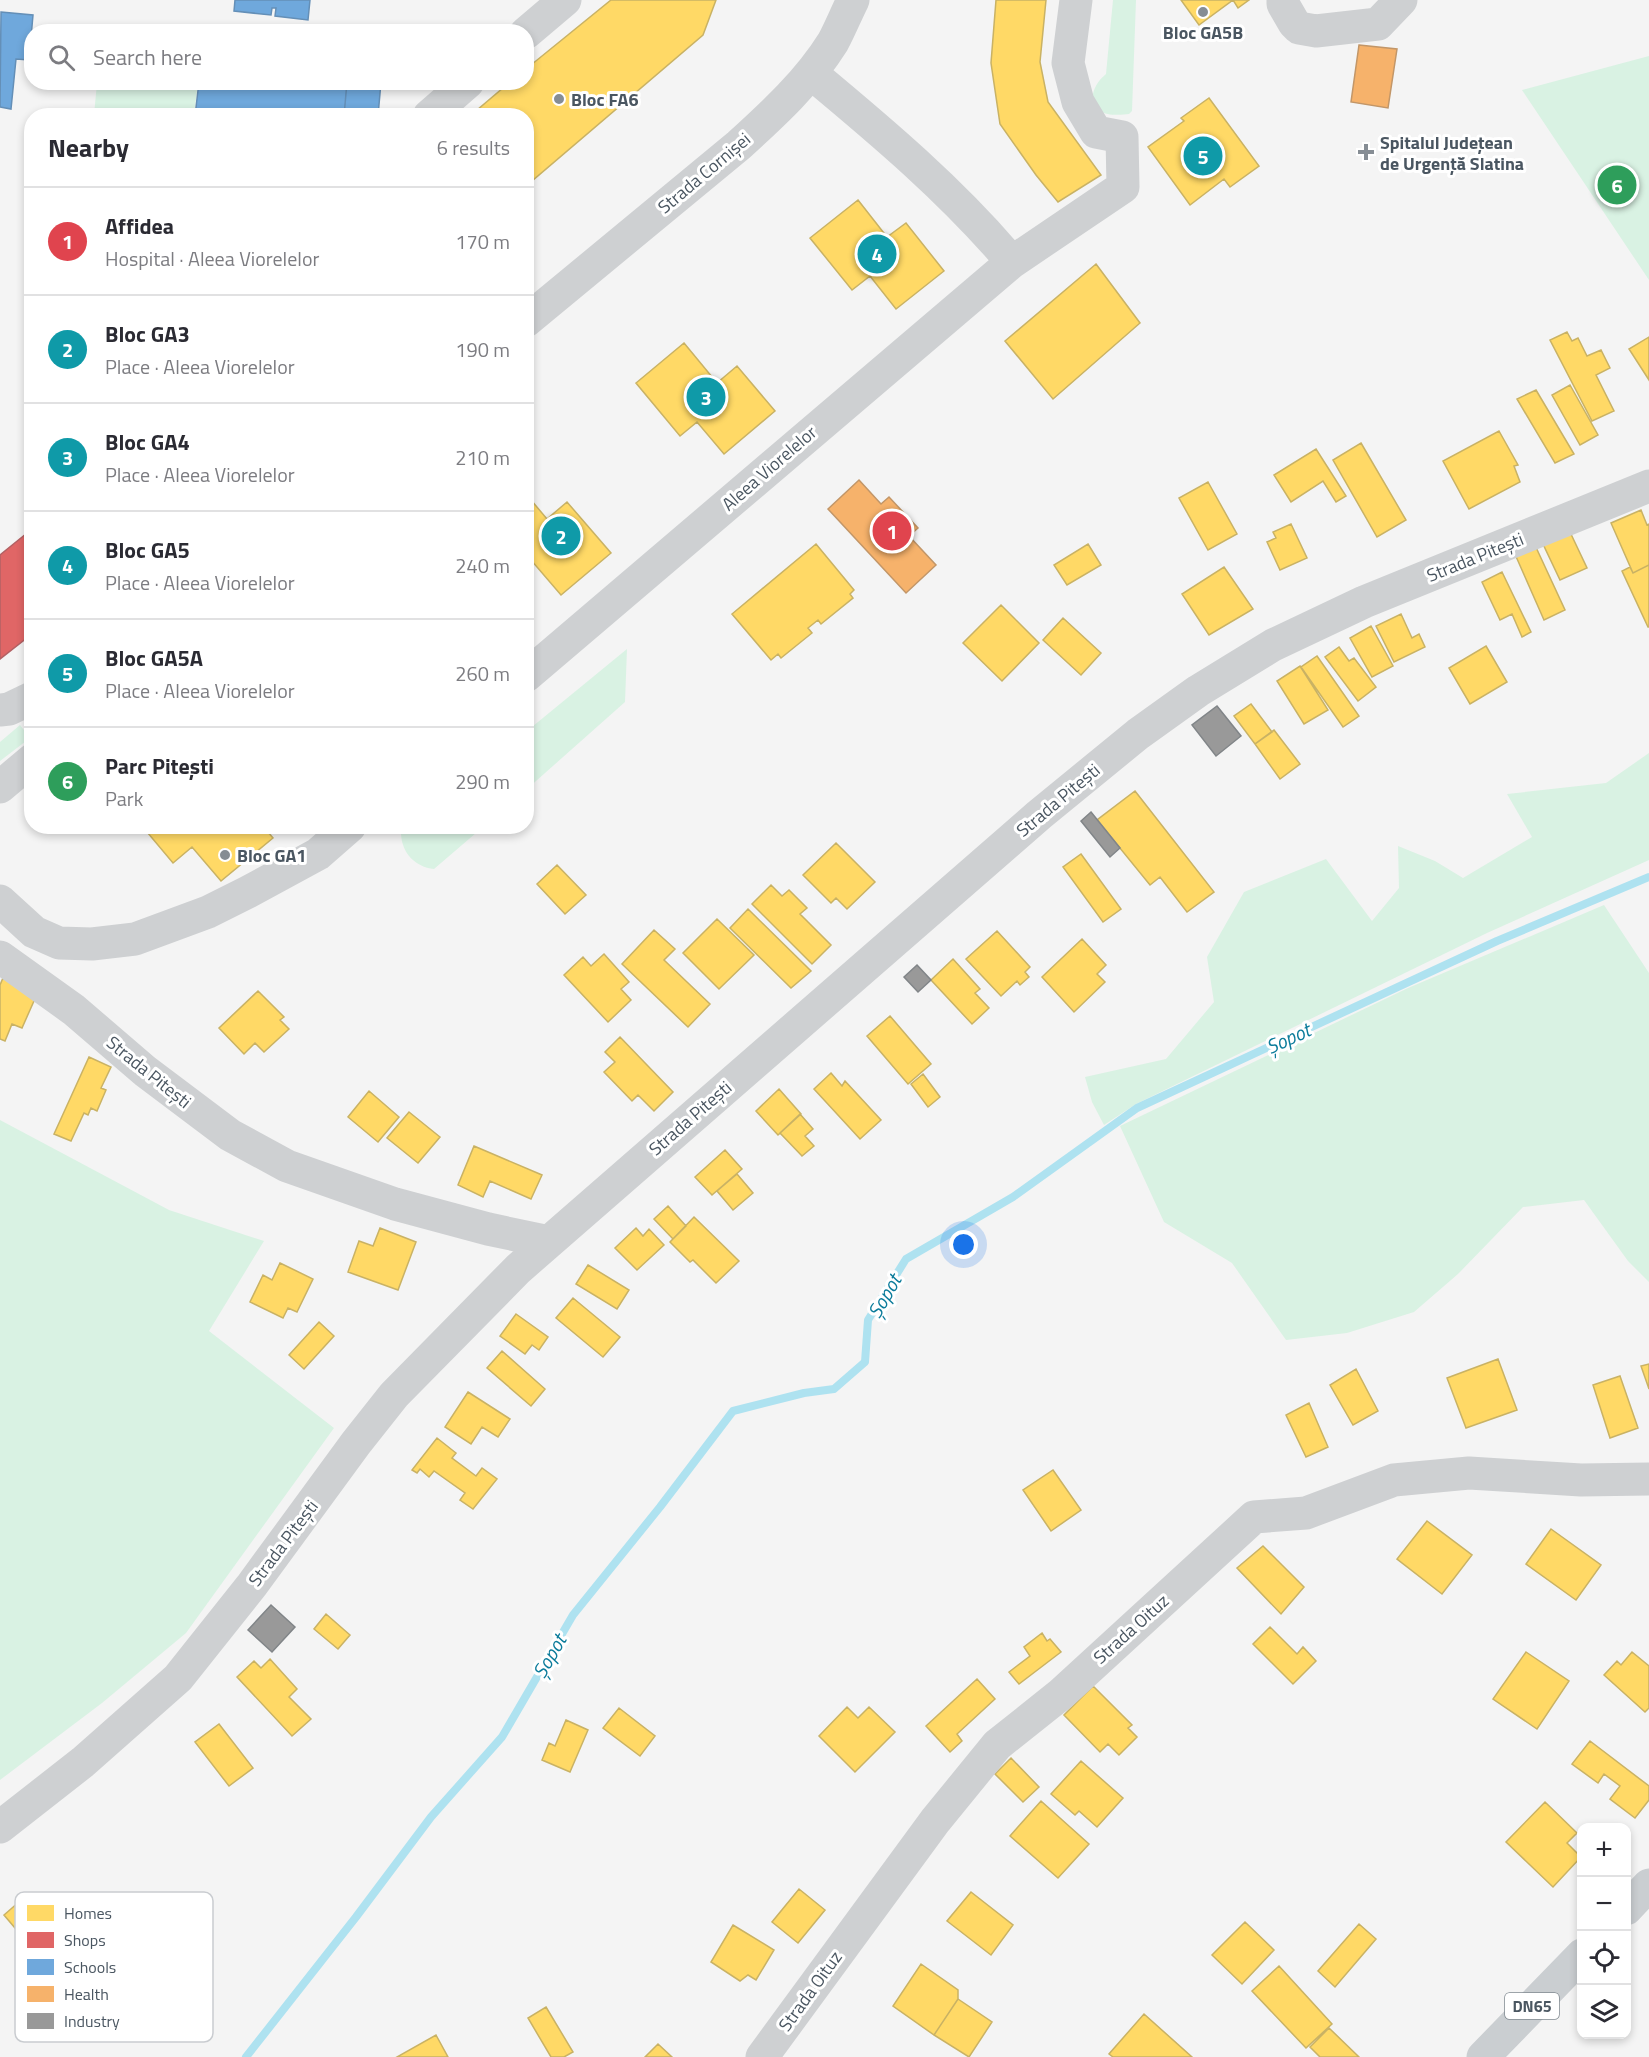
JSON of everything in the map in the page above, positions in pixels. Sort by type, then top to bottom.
[{"type":"main road","points":[[1631,1904],[1649,1886]]},
{"type":"main road","name":"DN65","points":[[1483,2057],[1577,1959]]},
{"type":"street","points":[[534,26],[565,0]]},
{"type":"street","name":"Strada Cornișei","points":[[534,314],[740,145],[790,97],[811,73],[833,40],[853,0]]},
{"type":"street","name":"Aleea Viorelelor","points":[[534,669],[1012,262],[1123,188],[1122,137],[1096,132],[1078,102],[1068,63],[1076,0]]},
{"type":"street","points":[[1283,0],[1283,4],[1299,28],[1316,31],[1378,24],[1401,0]]},
{"type":"street","points":[[811,73],[935,180],[980,225],[1012,262]]},
{"type":"street","points":[[438,108],[459,90]]},
{"type":"street","name":"Strada Pitești","points":[[0,1827],[83,1762],[178,1678],[252,1585],[394,1395],[518,1269],[1040,815],[1138,734],[1198,691],[1273,645],[1364,602],[1649,486]]},
{"type":"street","points":[[0,710],[9,709],[24,702]]},
{"type":"street","points":[[0,787],[24,767]]},
{"type":"street","points":[[0,901],[34,932],[59,943],[92,944],[135,939],[208,912],[248,892],[318,854],[341,834]]},
{"type":"street","name":"Strada Pitești","points":[[0,957],[74,1010],[145,1071],[230,1135],[288,1166],[394,1204],[488,1229],[549,1242]]},
{"type":"street","name":"Strada Oituz","points":[[762,2057],[935,1821],[997,1745],[1061,1694],[1254,1517],[1306,1513],[1394,1480],[1469,1473],[1581,1480],[1649,1479]]},
{"type":"green space","points":[[1113,0],[1136,0],[1132,111],[1129,114],[1103,113],[1093,102],[1096,86],[1106,74]]},
{"type":"green space","points":[[1649,56],[1649,280],[1522,90]]},
{"type":"green space","points":[[96,90],[197,90],[195,108],[95,108]]},
{"type":"green space","points":[[627,649],[625,702],[534,783],[534,725]]},
{"type":"green space","points":[[20,725],[24,730],[24,743],[0,761],[0,742]]},
{"type":"green space","points":[[1649,753],[1649,860],[1487,933],[1136,1104],[1104,1125],[1092,1102],[1085,1077],[1166,1059],[1214,1002],[1207,957],[1244,892],[1326,859],[1372,921],[1399,888],[1398,846],[1435,861],[1463,878],[1532,837],[1507,794],[1606,783]]},
{"type":"green space","points":[[401,834],[475,834],[434,869],[415,862],[407,853]]},
{"type":"green space","points":[[1604,905],[1649,973],[1649,1282],[1628,1261],[1584,1200],[1523,1207],[1458,1274],[1414,1312],[1347,1333],[1286,1340],[1232,1263],[1164,1222],[1120,1126],[1408,988]]},
{"type":"green space","points":[[0,1120],[169,1210],[264,1241],[209,1331],[334,1428],[186,1633],[102,1703],[0,1780]]},
{"type":"building: Homes","name":"Bloc FA6","points":[[611,0],[716,0],[703,35],[534,179],[534,108],[479,108],[501,90],[534,90],[534,63]]},
{"type":"building: Homes","points":[[996,0],[1046,0],[1040,62],[1048,102],[1101,175],[1058,202],[1000,124],[991,63]]},
{"type":"building: Homes","name":"Bloc GA5B","points":[[1181,0],[1233,0],[1199,25]]},
{"type":"building: Homes","name":"Bloc GA5B","points":[[1233,0],[1249,0],[1238,8]]},
{"type":"building: Homes","points":[[1209,98],[1259,166],[1230,187],[1224,179],[1190,205],[1148,147],[1184,121],[1181,118]]},
{"type":"building: Homes","points":[[858,200],[887,237],[906,223],[944,271],[896,309],[870,276],[852,290],[810,238]]},
{"type":"building: Homes","points":[[1096,264],[1140,323],[1053,399],[1005,341]]},
{"type":"building: Homes","points":[[1567,332],[1572,341],[1578,338],[1587,356],[1601,350],[1610,368],[1596,375],[1614,411],[1592,421],[1550,340]]},
{"type":"building: Homes","points":[[1649,337],[1649,380],[1629,349]]},
{"type":"building: Homes","points":[[684,343],[717,383],[737,366],[775,411],[724,454],[697,422],[680,436],[636,383]]},
{"type":"building: Homes","points":[[1570,385],[1598,435],[1580,445],[1552,395]]},
{"type":"building: Homes","points":[[1536,390],[1574,454],[1555,463],[1517,399]]},
{"type":"building: Homes","points":[[1499,431],[1518,465],[1514,466],[1520,482],[1469,509],[1443,461]]},
{"type":"building: Homes","points":[[1361,443],[1406,520],[1377,537],[1333,460]]},
{"type":"building: Homes","points":[[1316,449],[1346,496],[1336,502],[1323,481],[1291,502],[1274,475]]},
{"type":"building: Homes","points":[[1208,482],[1237,534],[1208,550],[1179,498]]},
{"type":"building: Homes","points":[[567,502],[611,553],[561,595],[534,564],[534,504],[547,519]]},
{"type":"building: Homes","points":[[1641,510],[1647,525],[1649,524],[1649,565],[1633,573],[1611,523]]},
{"type":"building: Homes","points":[[1291,524],[1307,558],[1280,570],[1267,542],[1276,538],[1273,532]]},
{"type":"building: Homes","points":[[1570,532],[1587,568],[1560,580],[1543,544]]},
{"type":"building: Homes","points":[[1534,543],[1565,610],[1544,620],[1514,552]]},
{"type":"building: Homes","points":[[816,544],[854,590],[850,594],[853,598],[821,624],[818,620],[808,628],[812,633],[781,658],[778,654],[771,660],[732,614]]},
{"type":"building: Homes","points":[[1088,544],[1101,565],[1067,585],[1054,565]]},
{"type":"building: Homes","points":[[1649,565],[1648,627],[1622,571],[1630,567],[1633,573]]},
{"type":"building: Homes","points":[[1224,567],[1253,609],[1209,635],[1182,594]]},
{"type":"building: Homes","points":[[1502,572],[1531,632],[1522,637],[1512,614],[1500,620],[1482,582]]},
{"type":"building: Homes","points":[[1001,605],[1039,643],[1002,681],[963,643]]},
{"type":"building: Homes","points":[[1401,614],[1412,638],[1419,634],[1425,647],[1394,662],[1376,626]]},
{"type":"building: Homes","points":[[1063,618],[1101,653],[1081,675],[1043,640]]},
{"type":"building: Homes","points":[[1371,626],[1393,666],[1372,677],[1350,638]]},
{"type":"building: Homes","points":[[1486,646],[1507,682],[1470,704],[1449,668]]},
{"type":"building: Homes","points":[[1339,647],[1349,661],[1354,658],[1376,687],[1358,701],[1325,657]]},
{"type":"building: Homes","points":[[1317,656],[1359,716],[1343,727],[1301,667]]},
{"type":"building: Homes","points":[[1300,666],[1328,710],[1304,724],[1277,681]]},
{"type":"building: Homes","points":[[1251,704],[1272,732],[1255,744],[1234,716]]},
{"type":"building: Homes","points":[[1274,730],[1300,764],[1280,779],[1255,744]]},
{"type":"building: Homes","points":[[1135,791],[1214,892],[1187,912],[1160,877],[1150,885],[1097,820]]},
{"type":"building: Homes","name":"Bloc GA1","points":[[149,834],[270,834],[273,838],[221,881],[192,847],[173,863]]},
{"type":"building: Homes","points":[[836,843],[875,882],[847,909],[836,898],[831,903],[803,875]]},
{"type":"building: Homes","points":[[1081,854],[1121,909],[1103,922],[1063,867]]},
{"type":"building: Homes","points":[[557,865],[586,895],[565,914],[537,884]]},
{"type":"building: Homes","points":[[771,885],[782,896],[789,890],[807,908],[800,914],[831,945],[812,964],[752,904]]},
{"type":"building: Homes","points":[[748,909],[811,971],[791,988],[730,928]]},
{"type":"building: Homes","points":[[717,919],[754,955],[719,989],[683,953]]},
{"type":"building: Homes","points":[[654,930],[675,949],[664,960],[710,1004],[688,1027],[622,964]]},
{"type":"building: Homes","points":[[997,931],[1030,967],[1025,972],[1029,977],[1020,985],[1017,981],[1001,996],[966,959]]},
{"type":"building: Homes","points":[[1082,939],[1106,965],[1097,974],[1105,982],[1074,1012],[1042,977]]},
{"type":"building: Homes","points":[[604,954],[629,982],[621,989],[631,1000],[608,1022],[564,975],[583,957],[591,966]]},
{"type":"building: Homes","points":[[953,959],[980,989],[975,993],[989,1008],[972,1024],[931,980]]},
{"type":"building: Homes","points":[[3,978],[38,992],[22,1028],[12,1024],[5,1041],[0,1039],[0,985]]},
{"type":"building: Homes","points":[[258,991],[284,1017],[280,1020],[289,1029],[264,1052],[255,1043],[244,1054],[219,1028]]},
{"type":"building: Homes","points":[[890,1016],[931,1064],[908,1084],[867,1036]]},
{"type":"building: Homes","points":[[620,1037],[673,1092],[654,1111],[638,1095],[632,1101],[604,1072],[615,1062],[605,1052]]},
{"type":"building: Homes","points":[[89,1057],[111,1067],[101,1088],[106,1090],[97,1111],[91,1108],[88,1115],[84,1113],[71,1141],[54,1134]]},
{"type":"building: Homes","points":[[831,1073],[842,1086],[845,1081],[881,1120],[860,1139],[814,1089]]},
{"type":"building: Homes","points":[[923,1074],[940,1097],[928,1107],[911,1084]]},
{"type":"building: Homes","points":[[779,1089],[801,1114],[778,1135],[756,1111]]},
{"type":"building: Homes","points":[[369,1091],[399,1117],[378,1142],[348,1117]]},
{"type":"building: Homes","points":[[409,1112],[440,1137],[418,1163],[387,1138]]},
{"type":"building: Homes","points":[[800,1114],[813,1129],[805,1136],[814,1146],[802,1156],[780,1133]]},
{"type":"building: Homes","points":[[474,1146],[542,1175],[531,1199],[490,1181],[483,1197],[458,1185]]},
{"type":"building: Homes","points":[[725,1150],[742,1169],[712,1195],[695,1177]]},
{"type":"building: Homes","points":[[737,1174],[753,1193],[733,1210],[717,1191]]},
{"type":"building: Homes","points":[[668,1206],[686,1226],[673,1239],[654,1219]]},
{"type":"building: Homes","points":[[694,1217],[739,1261],[716,1283],[693,1260],[690,1262],[670,1242]]},
{"type":"building: Homes","points":[[380,1228],[416,1242],[398,1290],[348,1272],[359,1241],[373,1246]]},
{"type":"building: Homes","points":[[636,1228],[643,1236],[649,1229],[664,1245],[637,1270],[615,1248]]},
{"type":"building: Homes","points":[[280,1263],[313,1279],[297,1312],[288,1308],[283,1318],[250,1302],[263,1275],[272,1280]]},
{"type":"building: Homes","points":[[588,1265],[629,1290],[617,1309],[576,1284]]},
{"type":"building: Homes","points":[[573,1298],[620,1337],[603,1357],[556,1318]]},
{"type":"building: Homes","points":[[516,1314],[548,1337],[539,1350],[532,1345],[525,1354],[500,1336]]},
{"type":"building: Homes","points":[[319,1322],[334,1336],[304,1369],[289,1355]]},
{"type":"building: Homes","points":[[502,1351],[545,1389],[531,1406],[487,1368]]},
{"type":"building: Homes","points":[[1498,1359],[1517,1410],[1466,1428],[1447,1378]]},
{"type":"building: Homes","points":[[1649,1364],[1649,1389],[1641,1366]]},
{"type":"building: Homes","points":[[1356,1369],[1378,1411],[1353,1425],[1330,1385]]},
{"type":"building: Homes","points":[[1620,1376],[1638,1428],[1610,1438],[1593,1385]]},
{"type":"building: Homes","points":[[468,1392],[510,1419],[498,1437],[482,1427],[471,1444],[445,1427]]},
{"type":"building: Homes","points":[[1309,1403],[1328,1447],[1306,1457],[1286,1415]]},
{"type":"building: Homes","points":[[437,1438],[456,1453],[452,1458],[476,1476],[482,1468],[497,1479],[473,1509],[460,1500],[465,1493],[434,1471],[429,1477],[420,1469],[417,1473],[412,1470]]},
{"type":"building: Homes","points":[[1053,1470],[1081,1510],[1051,1531],[1023,1490]]},
{"type":"building: Homes","points":[[1427,1521],[1472,1555],[1442,1594],[1397,1559]]},
{"type":"building: Homes","points":[[1551,1529],[1601,1565],[1576,1600],[1526,1564]]},
{"type":"building: Homes","points":[[1263,1546],[1304,1587],[1281,1614],[1237,1568]]},
{"type":"building: Homes","points":[[326,1614],[350,1635],[338,1649],[314,1629]]},
{"type":"building: Homes","points":[[1270,1627],[1297,1654],[1303,1647],[1316,1661],[1293,1684],[1253,1644]]},
{"type":"building: Homes","points":[[1042,1633],[1047,1641],[1050,1639],[1061,1652],[1019,1684],[1009,1672],[1030,1656],[1024,1647]]},
{"type":"building: Homes","points":[[1526,1652],[1569,1681],[1537,1729],[1493,1699]]},
{"type":"building: Homes","points":[[1632,1652],[1649,1666],[1649,1708],[1645,1712],[1604,1675],[1617,1661],[1621,1665]]},
{"type":"building: Homes","points":[[270,1659],[297,1689],[289,1697],[311,1719],[292,1736],[237,1677],[254,1661],[261,1668]]},
{"type":"building: Homes","points":[[977,1679],[995,1699],[957,1734],[962,1741],[950,1752],[926,1726]]},
{"type":"building: Homes","points":[[1093,1686],[1132,1725],[1128,1728],[1137,1737],[1119,1755],[1108,1744],[1100,1752],[1064,1715]]},
{"type":"building: Homes","points":[[847,1707],[858,1718],[869,1707],[895,1732],[855,1772],[819,1736]]},
{"type":"building: Homes","points":[[619,1708],[655,1736],[640,1756],[603,1728]]},
{"type":"building: Homes","points":[[566,1720],[588,1730],[570,1772],[542,1760],[549,1743],[555,1746]]},
{"type":"building: Homes","points":[[219,1724],[253,1768],[229,1786],[195,1742]]},
{"type":"building: Homes","points":[[1590,1741],[1649,1786],[1649,1800],[1635,1818],[1610,1799],[1620,1786],[1604,1774],[1598,1783],[1572,1764]]},
{"type":"building: Homes","points":[[1011,1758],[1039,1787],[1023,1802],[995,1774]]},
{"type":"building: Homes","points":[[1081,1761],[1123,1798],[1097,1827],[1079,1811],[1075,1815],[1051,1794]]},
{"type":"building: Homes","points":[[1041,1801],[1089,1844],[1058,1878],[1010,1836]]},
{"type":"building: Homes","points":[[1545,1802],[1577,1833],[1567,1843],[1577,1853],[1577,1861],[1553,1887],[1506,1842]]},
{"type":"building: Homes","points":[[799,1889],[825,1910],[798,1943],[772,1922]]},
{"type":"building: Homes","points":[[971,1892],[1013,1925],[991,1955],[947,1921]]},
{"type":"building: Homes","points":[[15,1905],[15,1928],[4,1915]]},
{"type":"building: Homes","points":[[1245,1922],[1274,1950],[1242,1984],[1212,1955]]},
{"type":"building: Homes","points":[[1359,1924],[1376,1939],[1335,1987],[1318,1971]]},
{"type":"building: Homes","points":[[733,1925],[774,1950],[756,1980],[748,1975],[740,1981],[711,1962]]},
{"type":"building: Homes","points":[[921,1964],[958,1990],[958,1999],[934,2035],[893,2006]]},
{"type":"building: Homes","points":[[1279,1966],[1332,2024],[1306,2048],[1252,1991]]},
{"type":"building: Homes","points":[[958,1999],[992,2022],[969,2057],[934,2035]]},
{"type":"building: Homes","points":[[546,2007],[573,2052],[564,2057],[551,2057],[528,2018]]},
{"type":"building: Homes","points":[[1144,2014],[1192,2057],[1113,2057],[1109,2054]]},
{"type":"building: Homes","points":[[1329,2028],[1359,2057],[1320,2057],[1310,2047]]},
{"type":"building: Homes","points":[[436,2035],[448,2057],[397,2057]]},
{"type":"building: Homes","points":[[658,2044],[672,2057],[645,2057]]},
{"type":"building: Shops","points":[[24,536],[24,640],[0,659],[0,555]]},
{"type":"building: Schools","points":[[235,0],[310,0],[308,20],[275,16],[276,8],[272,8],[271,15],[234,11]]},
{"type":"building: Schools","points":[[1,12],[33,15],[32,24],[24,24],[24,60],[16,59],[11,109],[0,107]]},
{"type":"building: Schools","points":[[198,90],[346,90],[345,108],[196,108]]},
{"type":"building: Schools","points":[[346,90],[380,90],[379,108],[345,108]]},
{"type":"building: Health","points":[[1359,45],[1397,49],[1388,108],[1351,102]]},
{"type":"building: Health","points":[[859,480],[881,504],[889,497],[918,528],[909,536],[936,565],[906,593],[828,509]]},
{"type":"building: Industry","points":[[1217,706],[1241,736],[1216,756],[1192,725]]},
{"type":"building: Industry","points":[[1091,812],[1120,848],[1110,857],[1081,821]]},
{"type":"building: Industry","points":[[917,965],[931,980],[918,992],[904,977]]},
{"type":"building: Industry","points":[[271,1605],[295,1627],[272,1652],[248,1630]]},
{"type":"waterway","name":"Șopot","points":[[246,2057],[431,1817],[502,1737],[573,1615],[660,1507],[733,1411],[804,1393],[834,1389],[865,1362],[868,1320],[906,1259],[1013,1197],[1137,1108],[1497,941],[1649,877]]},
{"type":"place","name":"Bloc GA5B","points":[[1203,12]]},
{"type":"place","name":"Bloc FA6","points":[[559,99]]},
{"type":"place","name":"Spitalul Județean de Urgență Slatina","points":[[1366,152]]},
{"type":"place","name":"Bloc GA5A","points":[[1203,156]]},
{"type":"place","name":"Parc Pitești","points":[[1617,185]]},
{"type":"place","name":"Bloc GA5","points":[[877,254]]},
{"type":"place","name":"Bloc GA4","points":[[706,397]]},
{"type":"place","name":"Affidea","points":[[892,531]]},
{"type":"place","name":"Bloc GA3","points":[[561,536]]},
{"type":"place","name":"Bloc GA1","points":[[225,855]]}]
